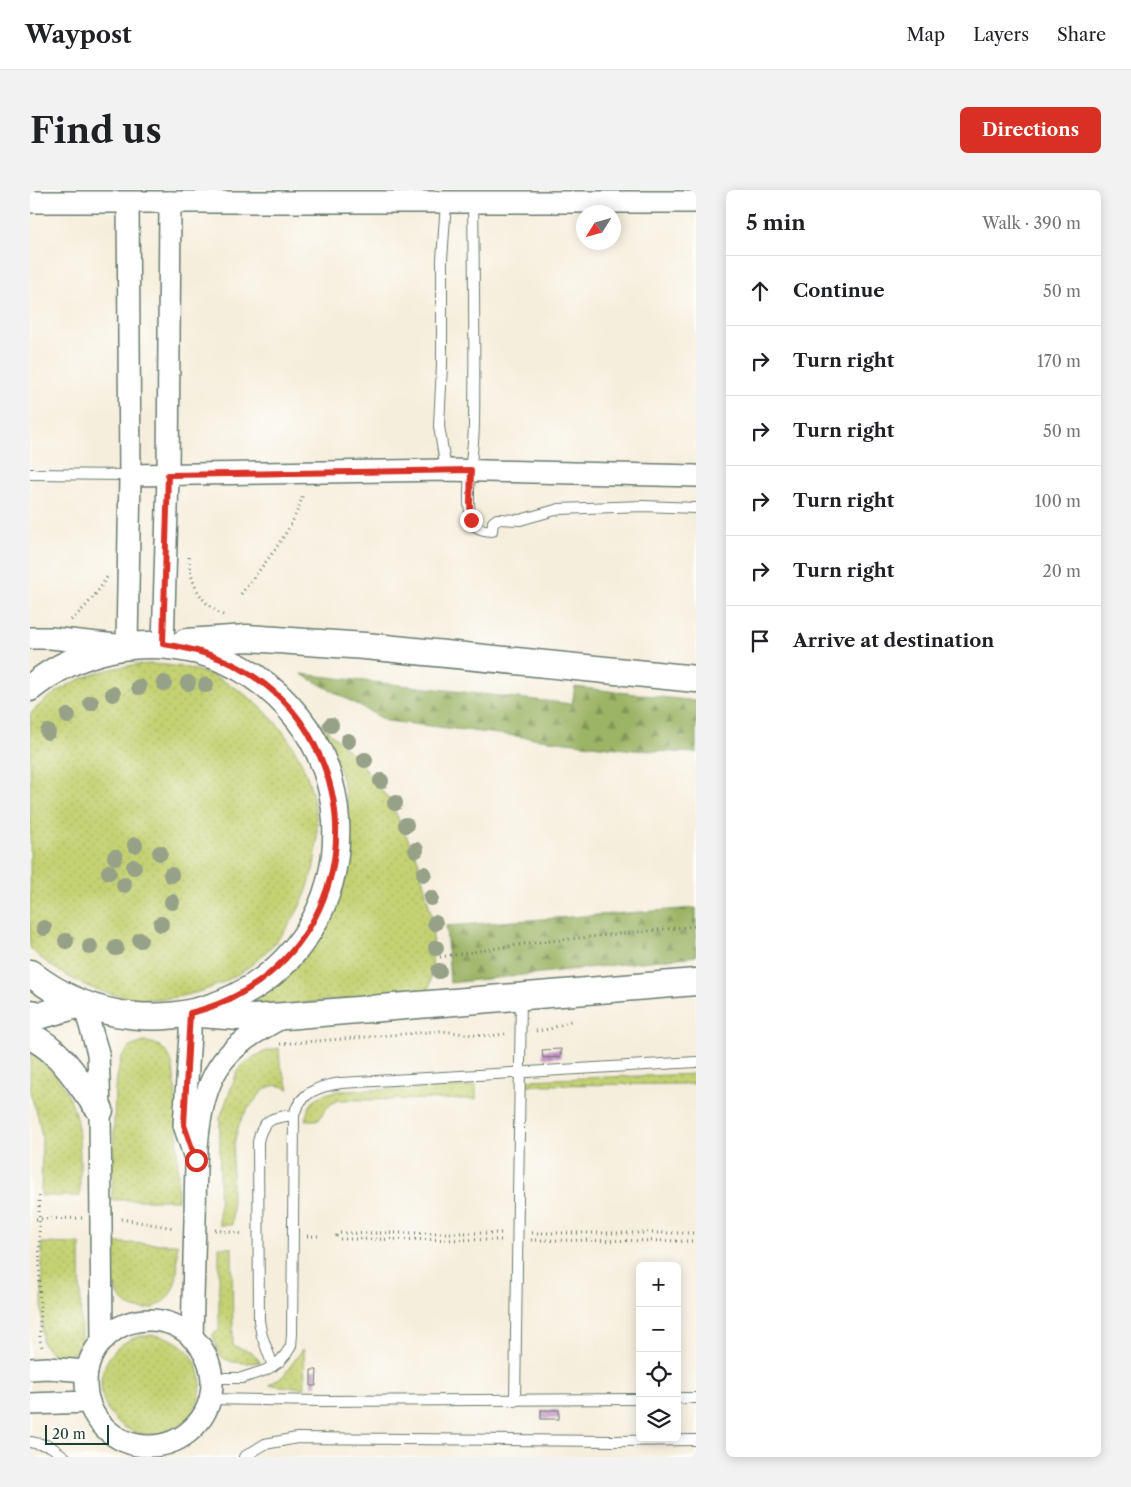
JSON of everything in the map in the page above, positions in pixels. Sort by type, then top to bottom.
[{"type":"street","points":[[30,202],[696,202]]},
{"type":"street","points":[[164,645],[168,475],[170,202]]},
{"type":"street","points":[[125,646],[130,475],[128,203]]},
{"type":"street","points":[[130,475],[471,470],[696,476]]},
{"type":"street","points":[[30,638],[51,638],[125,646],[164,645],[219,639],[283,640],[365,646],[696,679]]},
{"type":"street","points":[[30,973],[61,994],[110,1013],[164,1017],[191,1013],[223,1002],[253,987],[279,966],[301,941],[318,912],[330,881],[336,848],[336,815],[330,782],[318,751],[301,722],[279,697],[253,676],[222,659],[203,652],[164,645]]},
{"type":"street","points":[[30,688],[52,672],[71,662],[96,652],[125,646]]},
{"type":"street","points":[[191,1013],[246,1018],[284,1016],[696,982]]},
{"type":"street","points":[[30,1013],[42,1014],[83,1004]]},
{"type":"street","points":[[83,1004],[98,1053],[102,1341]]},
{"type":"street","points":[[191,1013],[184,1125],[196,1160]]},
{"type":"street","points":[[192,1338],[196,1160],[203,1109],[217,1069],[227,1056],[253,1034],[284,1016]]},
{"type":"street","points":[[30,1036],[39,1040],[61,1057],[100,1110]]},
{"type":"street","points":[[154,1320],[168,1323],[181,1329],[192,1338],[202,1349],[208,1362],[211,1389],[204,1413],[189,1432],[179,1439],[156,1446],[131,1444],[120,1439],[101,1424],[89,1402],[86,1387],[90,1360],[102,1341],[112,1332],[125,1325],[139,1321],[154,1320]]},
{"type":"street","points":[[30,1369],[48,1368],[87,1371]]},
{"type":"street","points":[[30,1404],[89,1402]]},
{"type":"lane","points":[[446,202],[442,260],[442,356],[439,426],[446,470]]},
{"type":"lane","points":[[473,202],[474,416],[470,502],[471,520],[479,530],[492,531],[493,522],[497,519],[520,520],[559,509],[643,506],[696,508]]},
{"type":"lane","points":[[30,474],[130,475]]},
{"type":"lane","points":[[515,1401],[520,997]]},
{"type":"lane","points":[[211,1389],[250,1377],[273,1366],[280,1361],[291,1346],[294,1115],[297,1105],[311,1092],[324,1085],[696,1062]]},
{"type":"lane","points":[[273,1366],[259,1322],[258,1142],[260,1132],[265,1123],[275,1117],[294,1115]]},
{"type":"lane","points":[[211,1389],[322,1401],[636,1399]]},
{"type":"lane","points":[[681,1398],[696,1398]]},
{"type":"lane","points":[[244,1457],[264,1444],[297,1438],[696,1440]]},
{"type":"lane","points":[[30,1442],[50,1446],[65,1457]]},
{"type":"path","points":[[241,594],[280,542],[301,504],[309,472]]},
{"type":"path","points":[[189,553],[189,572],[200,596],[220,614],[229,618]]},
{"type":"path","points":[[67,623],[84,609],[99,590],[110,569]]},
{"type":"path","points":[[440,957],[530,943],[696,926]]},
{"type":"path","points":[[39,1196],[37,1219],[40,1340],[44,1352]]},
{"type":"path","points":[[84,1210],[86,1218],[84,1226]]},
{"type":"path","points":[[37,1219],[86,1218]]},
{"type":"path","points":[[112,1218],[177,1229]]},
{"type":"path","points":[[219,1231],[252,1235]]},
{"type":"path","points":[[306,1236],[321,1236]]},
{"type":"green space","points":[[150,664],[186,668],[203,672],[219,679],[255,702],[283,731],[303,766],[314,803],[317,842],[310,881],[294,918],[267,951],[255,962],[230,979],[202,991],[172,998],[138,999],[104,992],[72,979],[57,970],[30,948],[30,714],[56,693],[85,677],[116,668]]},
{"type":"green space","points":[[301,674],[572,704],[575,687],[696,701],[696,753],[634,750],[387,721]]},
{"type":"green space","points":[[318,721],[359,761],[390,801],[418,860],[433,922],[432,971],[429,990],[279,1006],[246,1007],[284,977],[304,957],[324,929],[338,901],[346,871],[350,841],[348,811],[342,781],[332,751]]},
{"type":"green space","points":[[696,908],[696,956],[450,983],[446,926]]},
{"type":"green space","points":[[144,1042],[153,1043],[163,1049],[169,1056],[173,1066],[177,1115],[178,1200],[112,1200],[115,1089],[121,1058],[130,1047]]},
{"type":"green space","points":[[279,1048],[280,1063],[289,1089],[279,1086],[267,1088],[242,1118],[233,1156],[232,1225],[219,1225],[220,1118],[237,1072],[255,1056]]},
{"type":"green space","points":[[30,1052],[48,1067],[61,1083],[70,1099],[76,1116],[80,1153],[80,1196],[41,1196],[42,1137],[38,1116],[30,1093]]},
{"type":"green space","points":[[696,1074],[696,1084],[526,1085],[527,1080]]},
{"type":"green space","points":[[476,1086],[476,1099],[338,1100],[327,1108],[319,1120],[305,1120],[309,1107],[316,1099],[325,1094],[338,1091]]},
{"type":"green space","points":[[42,1243],[80,1244],[81,1342],[74,1353],[55,1355],[48,1351],[42,1341]]},
{"type":"green space","points":[[112,1243],[177,1244],[176,1281],[170,1295],[163,1302],[147,1309],[139,1309],[131,1307],[123,1301],[113,1283]]},
{"type":"green space","points":[[219,1247],[232,1248],[233,1346],[252,1352],[260,1362],[239,1363],[228,1360],[220,1355],[217,1348],[213,1335],[219,1331]]},
{"type":"green space","points":[[151,1335],[170,1338],[187,1349],[198,1366],[201,1385],[198,1404],[187,1421],[170,1432],[151,1435],[132,1432],[115,1421],[104,1404],[101,1385],[104,1366],[115,1349],[132,1338]]},
{"type":"green space","points":[[303,1349],[305,1388],[269,1385],[284,1375]]},
{"type":"building","points":[[561,1049],[561,1057],[543,1058],[542,1050]]},
{"type":"building","points":[[311,1370],[317,1370],[316,1386],[311,1386]]},
{"type":"building","points":[[541,1410],[559,1410],[559,1419],[541,1419]]},
{"type":"route","points":[[196,1160],[184,1125],[190,1013],[223,1002],[253,987],[279,966],[301,941],[318,912],[330,881],[336,848],[336,815],[330,782],[318,751],[301,722],[279,697],[253,676],[222,659],[203,652],[163,644],[168,475],[471,470],[471,520]]}]
